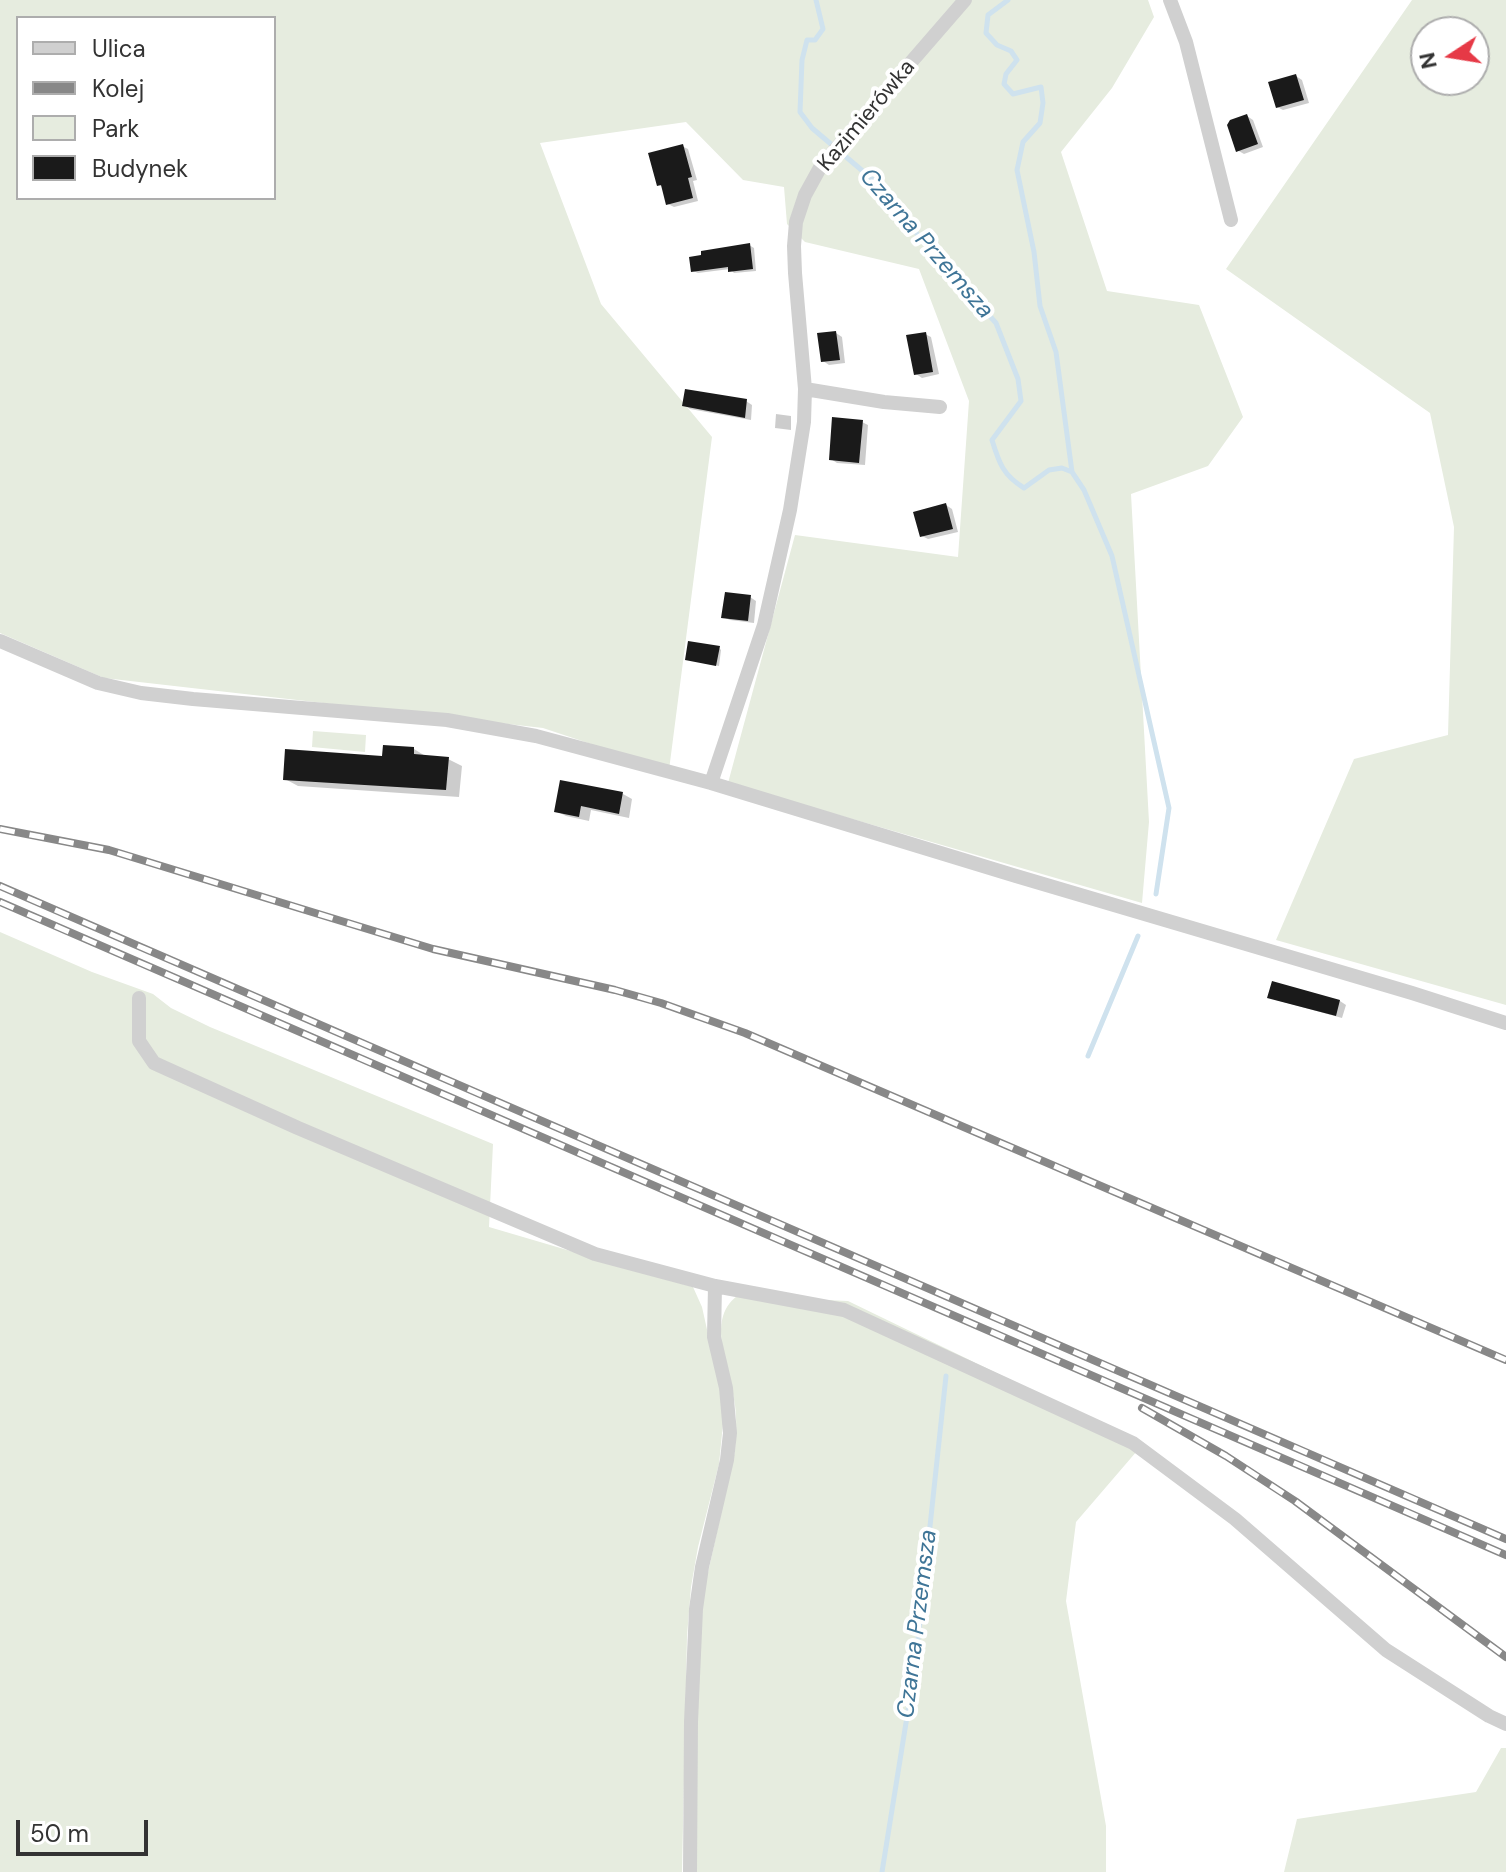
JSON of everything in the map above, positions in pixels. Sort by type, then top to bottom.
[{"type":"street","name":"Kazimierówka","points":[[711,783],[764,625],[800,454],[805,389],[795,273],[796,222],[805,195],[821,166],[965,0]]},
{"type":"street","points":[[1170,0],[1186,42],[1231,220]]},
{"type":"street","points":[[805,389],[884,402],[940,407]]},
{"type":"street","points":[[0,641],[98,683],[141,693],[447,720],[536,736],[711,783],[1506,1023]]},
{"type":"street","points":[[139,998],[139,1041],[154,1063],[298,1128],[595,1254],[715,1286],[844,1310],[1133,1443],[1235,1519],[1386,1650],[1506,1724]]},
{"type":"street","points":[[690,1872],[691,1722],[696,1609],[730,1433],[726,1388],[714,1337],[715,1286]]},
{"type":"green space","points":[[0,0],[1148,0],[1154,17],[1112,88],[1061,152],[1107,291],[1199,305],[1243,417],[1208,466],[1131,494],[1149,822],[1142,903],[728,783],[795,535],[958,557],[969,401],[919,269],[805,242],[787,224],[784,187],[743,180],[686,122],[540,143],[601,304],[712,437],[669,770],[543,728],[104,678],[0,633]]},
{"type":"green space","points":[[1412,0],[1506,0],[1506,1005],[1276,940],[1354,759],[1448,735],[1454,527],[1430,413],[1226,269]]},
{"type":"green space","points":[[313,731],[366,735],[365,752],[312,747]]},
{"type":"green space","points":[[0,932],[92,972],[153,994],[171,1008],[210,1027],[493,1144],[489,1227],[693,1287],[702,1307],[722,1397],[723,1424],[719,1464],[691,1587],[687,1636],[682,1872],[0,1872]]},
{"type":"green space","points":[[737,1296],[848,1301],[1143,1444],[1076,1522],[1066,1601],[1106,1826],[1106,1872],[697,1872],[697,1718],[703,1595],[735,1451],[736,1434],[735,1405],[721,1333],[727,1307]]},
{"type":"green space","points":[[1501,1748],[1506,1748],[1506,1872],[1284,1872],[1297,1819],[1476,1792]]},
{"type":"building","points":[[1296,74],[1304,100],[1276,108],[1268,82]]},
{"type":"building","points":[[1247,114],[1258,144],[1236,152],[1227,125],[1230,120]]},
{"type":"building","points":[[683,144],[692,177],[688,178],[693,198],[666,205],[648,153]]},
{"type":"building","points":[[750,243],[753,269],[728,272],[728,267],[691,272],[689,257],[701,255],[701,251]]},
{"type":"building","points":[[836,331],[840,360],[821,362],[817,333]]},
{"type":"building","points":[[926,332],[933,372],[914,375],[906,335]]},
{"type":"building","points":[[685,389],[747,399],[745,418],[682,406]]},
{"type":"building","points":[[832,417],[863,420],[859,463],[829,460]]},
{"type":"building","points":[[946,503],[953,529],[920,537],[913,512]]},
{"type":"building","points":[[725,592],[751,595],[748,621],[721,618]]},
{"type":"building","points":[[688,641],[720,646],[716,666],[685,660]]},
{"type":"building","points":[[383,745],[414,747],[414,754],[449,757],[446,790],[283,780],[285,749],[382,756]]},
{"type":"building","points":[[560,780],[623,792],[619,814],[581,806],[579,817],[554,812]]},
{"type":"building","points":[[1272,981],[1340,1000],[1336,1016],[1267,998]]},
{"type":"waterway","name":"Czarna Przemsza","points":[[816,0],[823,29],[815,40],[807,40],[802,60],[800,112],[812,128],[878,184],[929,249],[996,323],[1018,379],[1021,401],[992,440],[1000,462],[1006,473],[1024,488],[1049,470],[1062,468],[1072,472],[1084,490],[1112,556],[1169,808],[1156,894]]},
{"type":"waterway","points":[[1008,0],[988,15],[986,33],[997,45],[1011,51],[1017,60],[1006,74],[1004,84],[1013,94],[1041,87],[1043,103],[1040,123],[1023,142],[1017,170],[1034,252],[1040,306],[1056,352],[1072,472]]},
{"type":"waterway","name":"Czarna Przemsza","points":[[1088,1056],[1138,936]]},
{"type":"waterway","name":"Czarna Przemsza","points":[[882,1872],[915,1667],[946,1376]]},
{"type":"railway","points":[[0,829],[109,850],[433,949],[661,1003],[745,1033],[1506,1360]]},
{"type":"railway","points":[[0,886],[1506,1539]]},
{"type":"railway","points":[[0,902],[1506,1555]]},
{"type":"railway","points":[[1142,1408],[1226,1456],[1295,1501],[1506,1657]]}]
